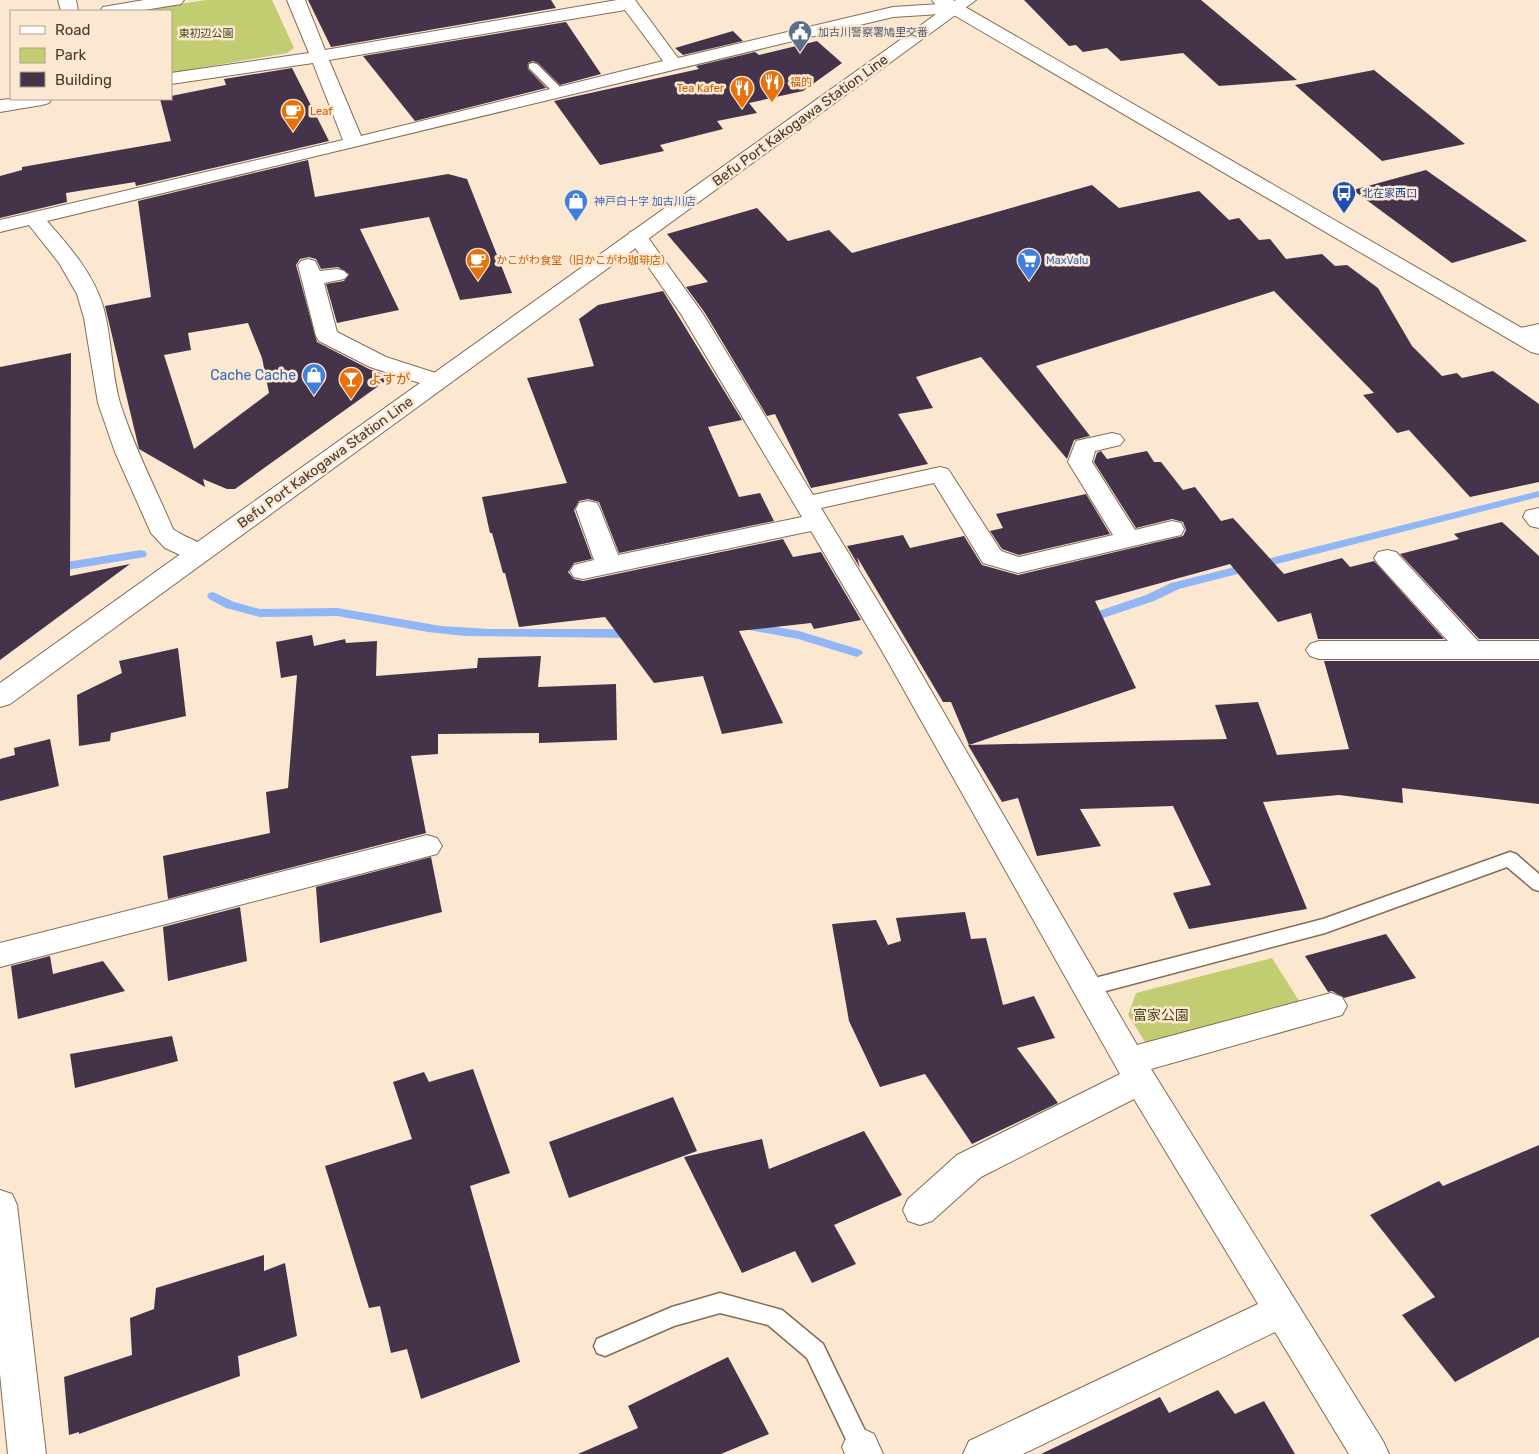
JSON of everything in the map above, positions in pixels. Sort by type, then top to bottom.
[{"type":"street","points":[[115,10],[175,0]]},
{"type":"street","points":[[296,0],[354,143]]},
{"type":"street","points":[[172,79],[318,57],[627,2],[674,64]]},
{"type":"street","points":[[0,226],[354,143],[893,12],[955,3],[1529,333],[1539,347]]},
{"type":"street","name":"Befu Port Kakogawa Station Line","points":[[0,697],[637,236],[955,3]]},
{"type":"street","points":[[0,106],[36,100]]},
{"type":"street","points":[[34,218],[72,267],[85,288],[92,306],[99,342],[103,382],[110,405],[162,533],[174,542],[198,553]]},
{"type":"street","points":[[637,236],[692,314],[812,513],[895,651],[1135,1070],[1370,1454]]},
{"type":"street","points":[[337,275],[310,272],[327,336],[378,362],[436,381]]},
{"type":"street","points":[[1112,440],[1084,446],[1080,462],[1128,539]]},
{"type":"street","points":[[583,571],[812,513],[940,474],[992,556],[1018,564],[1172,529]]},
{"type":"street","points":[[588,509],[608,566]]},
{"type":"street","points":[[1539,516],[1535,516],[1539,520]]},
{"type":"street","points":[[1387,558],[1471,650]]},
{"type":"street","points":[[1318,650],[1539,650]]},
{"type":"street","points":[[0,955],[426,846]]},
{"type":"street","points":[[920,1210],[969,1166],[1135,1070],[1331,1006]]},
{"type":"street","points":[[0,1205],[27,1454]]},
{"type":"street","points":[[982,1454],[1281,1310]]},
{"type":"lane","points":[[533,66],[559,92]]},
{"type":"lane","points":[[1087,988],[1325,926],[1510,859],[1539,884]]},
{"type":"lane","points":[[605,1346],[672,1317],[720,1303],[774,1317],[814,1352],[863,1450]]},
{"type":"green space","name":"東初辺公園","points":[[206,0],[272,0],[294,48],[287,53],[172,73],[172,10],[143,10]]},
{"type":"green space","name":"富家公園","points":[[1272,958],[1301,1004],[1149,1048],[1128,1015],[1136,993]]},
{"type":"building","points":[[308,0],[551,0],[556,8],[331,47]]},
{"type":"building","points":[[1024,0],[1201,0],[1297,80],[1219,86],[1183,53],[1121,61],[1107,48],[1083,52],[1076,45],[1069,46]]},
{"type":"building","points":[[566,22],[601,74],[560,85],[538,63],[533,61],[528,63],[528,69],[546,88],[415,121],[363,56]]},
{"type":"building","points":[[733,31],[743,41],[683,55],[675,48]]},
{"type":"building","points":[[817,41],[842,63],[803,91],[749,103],[757,113],[717,121],[723,129],[660,145],[664,151],[600,165],[554,101],[699,69],[696,66],[755,52],[759,55]]},
{"type":"building","points":[[292,68],[329,141],[136,186],[135,182],[66,193],[67,202],[0,218],[0,176],[22,170],[22,167],[171,141],[160,100],[172,100],[172,96],[226,85],[224,79]]},
{"type":"building","points":[[1374,70],[1465,144],[1382,161],[1295,85]]},
{"type":"building","points":[[308,160],[315,197],[448,174],[467,179],[512,293],[460,300],[429,217],[360,229],[399,310],[337,323],[326,284],[344,281],[349,274],[338,267],[321,269],[316,259],[309,257],[300,259],[296,265],[317,342],[369,369],[391,377],[235,489],[227,489],[203,479],[205,487],[139,449],[105,306],[151,297],[138,201]],"holes":[[[248,323],[262,358],[269,393],[194,449],[164,355],[191,350],[188,333]]]},
{"type":"building","points":[[1426,170],[1527,241],[1452,263],[1353,190]]},
{"type":"building","points":[[1092,185],[1119,208],[1199,191],[1229,220],[1239,218],[1259,240],[1270,239],[1286,259],[1322,254],[1335,266],[1347,265],[1378,288],[1412,346],[1442,376],[1457,373],[1462,378],[1493,371],[1539,404],[1539,482],[1470,497],[1409,430],[1397,433],[1363,395],[1374,393],[1274,291],[1036,366],[1090,436],[1074,440],[1067,459],[981,357],[916,377],[933,408],[898,414],[928,464],[811,488],[775,414],[767,416],[705,313],[686,287],[708,282],[667,234],[757,208],[788,241],[829,230],[852,253]]},
{"type":"building","points":[[663,291],[742,420],[708,427],[739,497],[760,493],[774,521],[619,553],[599,502],[588,499],[579,501],[574,510],[592,559],[574,563],[568,572],[574,579],[583,581],[783,539],[793,557],[821,552],[861,620],[814,629],[811,623],[739,631],[783,723],[722,734],[703,676],[654,683],[605,617],[519,627],[505,573],[503,573],[492,533],[490,533],[482,497],[567,483],[527,378],[594,366],[579,319],[598,305]]},
{"type":"building","points":[[71,353],[70,576],[130,564],[0,660],[0,367]]},
{"type":"building","points":[[1101,451],[1107,459],[1147,451],[1154,462],[1161,462],[1183,490],[1195,487],[1221,521],[1233,518],[1284,574],[1342,558],[1350,567],[1374,561],[1444,639],[1318,639],[1311,613],[1278,622],[1230,564],[1095,601],[1136,688],[969,745],[951,702],[943,702],[857,557],[860,568],[847,546],[903,535],[910,548],[964,536],[982,565],[1018,575],[1183,536],[1186,530],[1183,522],[1172,519],[1136,528],[1094,462],[1097,453]]},
{"type":"building","points":[[1086,494],[1110,534],[1019,555],[1002,549],[990,531],[1003,528],[996,514]]},
{"type":"building","points":[[1502,522],[1539,556],[1539,639],[1479,639],[1400,554],[1459,539],[1454,534]]},
{"type":"building","points":[[312,635],[314,646],[345,639],[346,643],[377,641],[376,676],[477,668],[478,658],[541,656],[538,687],[616,684],[617,740],[539,743],[539,733],[438,734],[438,754],[411,756],[426,833],[168,899],[163,856],[270,833],[266,792],[288,788],[297,675],[281,678],[276,642]]},
{"type":"building","points":[[178,648],[186,716],[111,733],[110,741],[79,746],[77,695],[122,673],[119,661]]},
{"type":"building","points":[[1324,661],[1539,661],[1539,804],[1402,788],[1403,803],[1339,795],[1263,802],[1307,909],[1189,929],[1173,893],[1211,885],[1173,806],[1080,809],[1101,846],[1037,856],[1018,798],[1002,802],[968,745],[1227,739],[1215,705],[1258,702],[1277,755],[1349,749]]},
{"type":"building","points":[[50,739],[59,786],[0,801],[0,759],[15,755],[14,748]]},
{"type":"building","points":[[431,857],[442,912],[320,943],[316,887]]},
{"type":"building","points":[[240,907],[247,961],[168,981],[163,927]]},
{"type":"building","points":[[965,912],[971,939],[986,938],[1003,1005],[1034,996],[1055,1038],[1017,1048],[1058,1103],[972,1144],[925,1074],[880,1087],[849,1021],[832,924],[876,920],[888,945],[901,941],[896,918]]},
{"type":"building","points":[[1386,934],[1416,978],[1344,998],[1332,991],[1328,992],[1305,956]]},
{"type":"building","points":[[50,956],[53,974],[103,961],[125,991],[18,1019],[11,966]]},
{"type":"building","points":[[172,1036],[178,1061],[75,1088],[70,1054]]},
{"type":"building","points":[[473,1069],[510,1173],[470,1186],[520,1362],[421,1399],[407,1349],[391,1353],[380,1306],[369,1308],[325,1166],[412,1139],[393,1082],[424,1072],[429,1082]]},
{"type":"building","points":[[673,1097],[697,1151],[569,1198],[549,1142]]},
{"type":"building","points":[[864,1131],[902,1195],[834,1225],[856,1264],[812,1283],[795,1251],[742,1273],[684,1157],[762,1139],[769,1169]]},
{"type":"building","points":[[1539,1145],[1539,1337],[1455,1382],[1402,1315],[1435,1297],[1370,1215],[1439,1181],[1443,1186]]},
{"type":"building","points":[[264,1255],[264,1271],[285,1263],[297,1336],[238,1356],[240,1376],[79,1434],[79,1432],[69,1435],[64,1377],[132,1355],[130,1318],[154,1309],[156,1288]]},
{"type":"building","points":[[728,1357],[769,1434],[721,1454],[578,1454],[638,1428],[628,1406]]},
{"type":"building","points":[[1218,1390],[1235,1414],[1264,1401],[1295,1454],[1041,1454],[1160,1397],[1169,1413]]},
{"type":"waterway","points":[[1085,620],[1150,598],[1175,586],[1539,494]]},
{"type":"waterway","points":[[54,568],[141,554]]},
{"type":"waterway","points":[[213,596],[246,611],[274,614],[350,613],[441,630],[490,633],[634,634]]},
{"type":"waterway","points":[[748,626],[799,635],[857,653]]},
{"type":"place","name":"加古川警察署鳩里交番","points":[[800,53]]},
{"type":"place","name":"福的","points":[[772,103]]},
{"type":"place","name":"Tea Kafer","points":[[742,109]]},
{"type":"place","name":"Leaf","points":[[293,132]]},
{"type":"place","name":"北在家西口","points":[[1344,214]]},
{"type":"place","name":"神戸白十字 加古川店","points":[[576,222]]},
{"type":"place","name":"かこがわ食堂（旧かこがわ珈琲店）","points":[[478,281]]},
{"type":"place","name":"MaxValu","points":[[1029,281]]},
{"type":"place","name":"Cache Cache","points":[[314,396]]},
{"type":"place","name":"よすが","points":[[351,400]]}]
